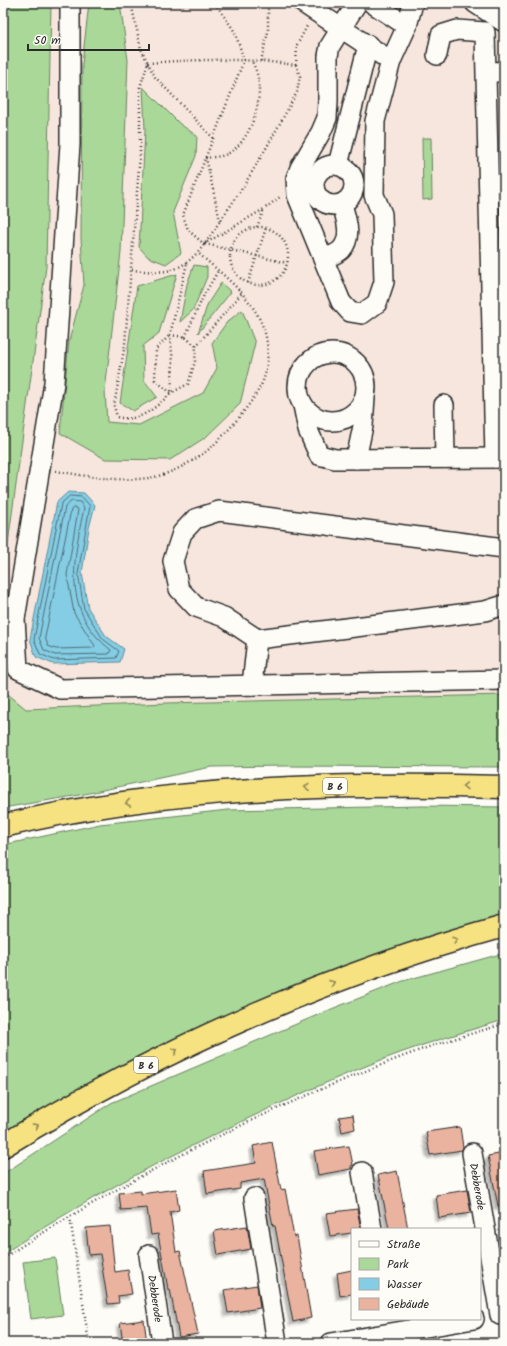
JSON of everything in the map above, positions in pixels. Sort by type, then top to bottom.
[{"type":"highway","name":"B 6","points":[[3,826],[84,809],[236,791],[311,786],[412,785],[504,787]]},
{"type":"highway","name":"B 6","points":[[3,1146],[124,1076],[210,1034],[296,996],[383,963],[458,938],[504,926]]},
{"type":"street","points":[[70,3],[70,144],[54,383],[15,618],[18,669],[60,689],[504,680]]},
{"type":"street","points":[[357,3],[330,46],[328,56],[327,118],[296,178],[297,195],[341,302],[350,312],[362,314],[377,303],[384,282],[382,214],[374,195],[375,121],[392,61],[407,26],[413,3]]},
{"type":"street","points":[[372,3],[407,26]]},
{"type":"street","points":[[309,7],[392,61]]},
{"type":"street","points":[[481,7],[504,22]]},
{"type":"street","points":[[356,459],[363,426],[366,395],[365,379],[357,364],[349,357],[338,354],[327,354],[316,357],[301,373],[298,384],[299,395],[304,406],[308,430],[319,455],[335,459],[356,459],[445,458],[499,458],[495,72],[484,32],[481,7]]},
{"type":"street","points":[[437,55],[441,35],[457,30],[484,32]]},
{"type":"street","points":[[338,165],[368,45]]},
{"type":"street","points":[[306,158],[319,172]]},
{"type":"street","points":[[338,165],[350,172],[355,183],[352,196],[342,204],[331,205],[321,200],[315,189],[316,177],[319,172],[328,166],[338,165]]},
{"type":"street","points":[[355,183],[374,180]]},
{"type":"street","points":[[302,207],[321,200]]},
{"type":"street","points":[[323,259],[340,251],[347,240],[348,224],[342,204]]},
{"type":"street","points":[[304,406],[311,414],[321,420],[332,422],[344,420],[361,406],[366,395]]},
{"type":"street","points":[[444,405],[445,458]]},
{"type":"street","points":[[504,548],[218,511],[195,519],[182,533],[173,561],[179,589],[196,607],[224,617],[257,639],[485,611],[504,605]]},
{"type":"street","points":[[252,685],[257,639]]},
{"type":"street","name":"Debberode","points":[[472,1153],[502,1315],[481,1318]]},
{"type":"street","points":[[362,1172],[372,1228]]},
{"type":"street","points":[[254,1198],[277,1343]]},
{"type":"street","name":"Debberode","points":[[149,1255],[162,1343]]},
{"type":"street","points":[[331,1343],[388,1326],[462,1320]]},
{"type":"path","points":[[131,3],[142,49],[155,77],[214,139]]},
{"type":"path","points":[[215,3],[234,32],[244,60],[183,216],[188,230],[204,244],[287,263]]},
{"type":"path","points":[[262,61],[268,32],[268,3]]},
{"type":"path","points":[[132,270],[152,272],[175,269],[186,263],[198,253],[220,221],[257,166],[297,92],[300,76],[296,65],[297,45],[309,7]]},
{"type":"path","points":[[148,63],[200,59],[262,61],[296,65]]},
{"type":"path","points":[[206,158],[227,154],[241,144],[251,125],[258,102],[258,79],[252,61]]},
{"type":"path","points":[[148,63],[140,86],[140,154],[132,270],[125,344],[114,406],[117,417],[127,419],[139,417],[155,408],[171,394],[188,384],[195,362],[196,346],[242,293]]},
{"type":"path","points":[[206,158],[220,221]]},
{"type":"path","points":[[204,244],[264,209],[297,184]]},
{"type":"path","points":[[257,227],[264,209]]},
{"type":"path","points":[[257,227],[266,228],[278,234],[286,245],[287,263],[283,272],[272,281],[257,285],[240,277],[233,269],[230,260],[234,241],[240,234],[248,229],[257,227]]},
{"type":"path","points":[[248,282],[258,256],[266,228]]},
{"type":"path","points":[[40,468],[92,478],[150,478],[175,470],[205,452],[248,407],[264,378],[268,350],[263,327],[247,298],[198,253]]},
{"type":"path","points":[[171,394],[173,362],[170,335],[186,263]]},
{"type":"path","points":[[186,337],[204,295],[218,271]]},
{"type":"path","points":[[170,335],[156,349],[155,380],[171,394]]},
{"type":"path","points":[[170,335],[186,337],[196,346]]},
{"type":"path","points":[[3,1258],[70,1217],[198,1148],[290,1103],[358,1074],[425,1049],[504,1024]]},
{"type":"path","points":[[70,1217],[89,1343]]},
{"type":"shaded area","points":[[39,3],[504,3],[504,746],[3,762],[3,519]]},
{"type":"green space","points":[[3,3],[51,3],[46,267],[3,579]]},
{"type":"green space","points":[[89,3],[120,3],[128,60],[121,252],[105,391],[107,422],[139,425],[203,393],[217,368],[212,343],[227,322],[242,310],[255,343],[240,404],[206,437],[170,460],[105,459],[60,433],[69,341],[84,285],[81,239],[82,64]]},
{"type":"green space","points":[[143,87],[180,124],[197,136],[196,156],[173,212],[181,253],[166,264],[148,257],[139,247],[145,130]]},
{"type":"green space","points":[[422,138],[431,138],[432,199],[423,200]]},
{"type":"green space","points":[[194,265],[207,267],[207,277],[193,310],[180,322],[187,284]]},
{"type":"green space","points":[[177,274],[159,333],[143,346],[144,380],[157,397],[133,411],[120,403],[137,286]]},
{"type":"green space","points":[[221,283],[231,292],[198,333],[208,303]]},
{"type":"green space","points":[[3,690],[26,709],[167,703],[504,695],[504,767],[211,767],[80,795],[3,808]]},
{"type":"green space","points":[[422,806],[504,807],[504,915],[379,954],[298,985],[218,1019],[133,1059],[67,1095],[3,1134],[3,845],[100,824],[228,810]]},
{"type":"green space","points":[[504,953],[504,1020],[378,1061],[268,1109],[122,1182],[32,1235],[3,1254],[3,1174],[111,1103],[334,1008],[403,981]]},
{"type":"green space","points":[[55,1258],[63,1315],[31,1319],[23,1262]]},
{"type":"water","points":[[68,492],[84,493],[95,505],[89,528],[82,573],[88,608],[106,636],[124,649],[120,662],[53,664],[36,657],[30,639],[57,502]]},
{"type":"building","points":[[353,1115],[355,1129],[342,1132],[339,1117]]},
{"type":"building","points":[[460,1127],[463,1147],[462,1150],[430,1155],[426,1132]]},
{"type":"building","points":[[272,1142],[281,1190],[285,1189],[294,1237],[297,1236],[311,1318],[293,1322],[275,1226],[273,1226],[264,1179],[240,1183],[240,1189],[207,1194],[204,1171],[256,1163],[253,1146]]},
{"type":"building","points":[[349,1146],[353,1165],[351,1166],[351,1169],[318,1175],[314,1151]]},
{"type":"building","points":[[504,1153],[504,1205],[498,1206],[488,1156]]},
{"type":"building","points":[[397,1171],[408,1228],[389,1228],[378,1175]]},
{"type":"building","points":[[176,1189],[179,1210],[170,1212],[176,1252],[180,1251],[198,1334],[179,1337],[158,1234],[151,1235],[147,1208],[121,1210],[119,1193],[141,1191],[141,1194]]},
{"type":"building","points":[[467,1190],[471,1213],[439,1218],[436,1195]]},
{"type":"building","points":[[357,1209],[361,1228],[351,1228],[351,1233],[330,1236],[326,1213]]},
{"type":"building","points":[[110,1226],[115,1272],[128,1270],[132,1294],[118,1296],[119,1303],[108,1304],[100,1254],[89,1255],[86,1228]]},
{"type":"building","points":[[247,1226],[251,1249],[218,1255],[214,1231]]},
{"type":"building","points":[[351,1270],[351,1294],[340,1296],[337,1273]]},
{"type":"building","points":[[257,1285],[260,1308],[228,1313],[224,1290]]},
{"type":"building","points":[[144,1320],[147,1343],[123,1343],[120,1323]]}]
